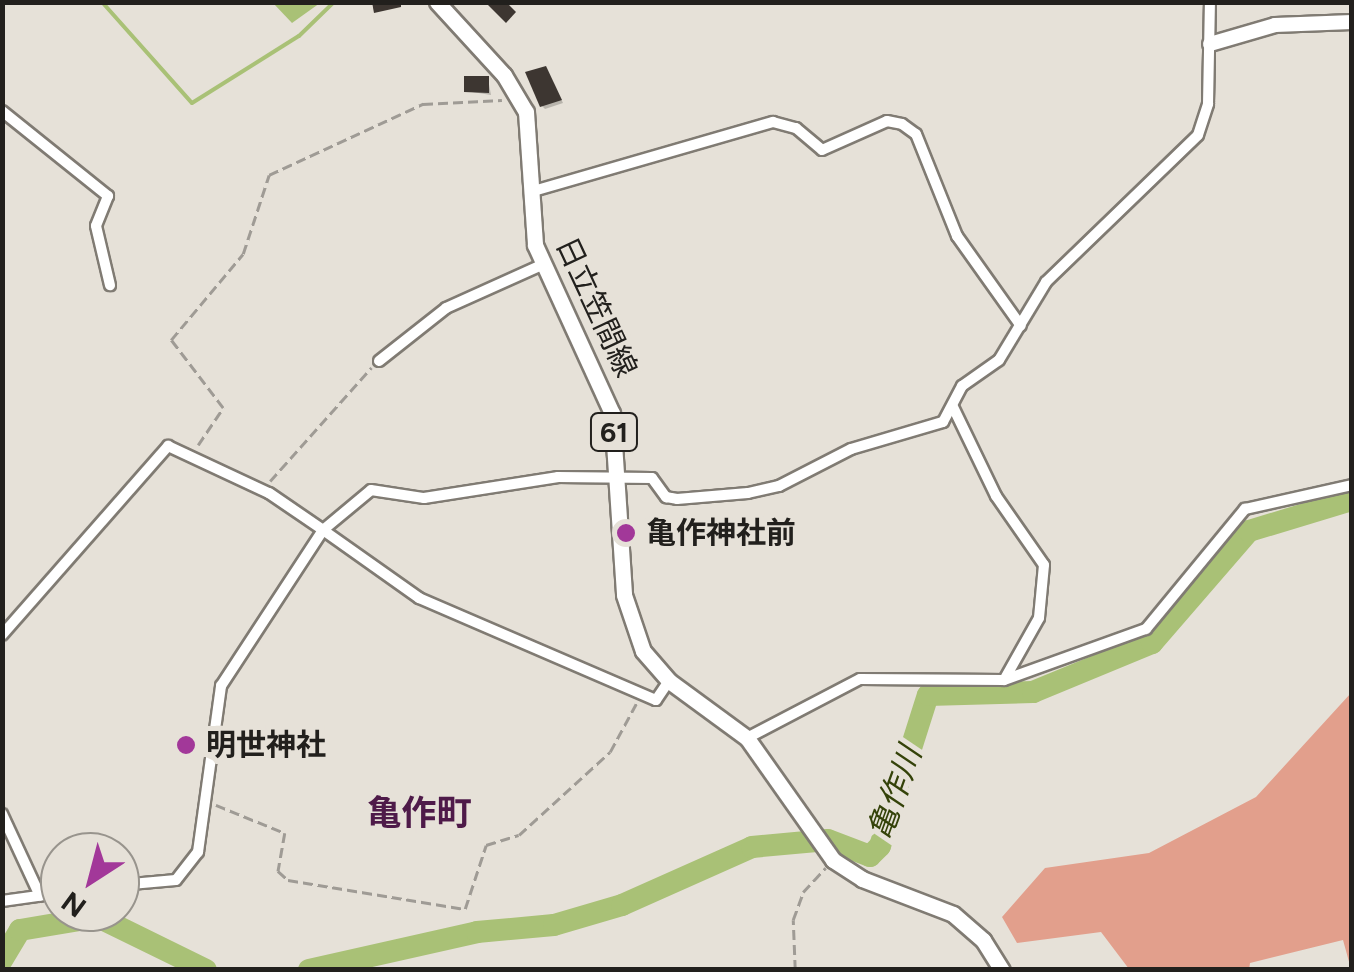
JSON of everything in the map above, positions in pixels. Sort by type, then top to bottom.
[{"type":"main road","name":"日立笠間線","points":[[437,2],[504,74],[526,112],[530,225],[544,264],[607,393],[624,595],[644,652],[669,681],[747,738],[817,844],[833,860],[862,879],[953,914],[983,940],[1002,970]]},
{"type":"street","points":[[140,883],[176,880],[198,852],[222,686],[322,530],[371,490],[424,498],[558,477],[652,478],[666,497],[677,498],[748,493],[778,486],[851,449],[943,422],[962,386],[998,360],[1046,282],[1198,135],[1208,104],[1210,2]]},
{"type":"street","points":[[1210,44],[1275,25],[1352,22]]},
{"type":"street","points":[[2,110],[108,196],[96,226],[110,285]]},
{"type":"street","points":[[530,192],[773,122],[796,128],[822,150],[887,121],[902,124],[916,134],[957,236],[1020,326]]},
{"type":"street","points":[[379,360],[446,308],[544,264]]},
{"type":"street","points":[[954,407],[996,496],[1044,565],[1039,618],[1004,680]]},
{"type":"street","points":[[2,634],[168,446],[262,490],[419,598],[656,700],[669,681]]},
{"type":"street","points":[[747,738],[860,679],[1004,680],[1146,628],[1245,509],[1352,485]]},
{"type":"street","points":[[2,814],[40,896],[2,901]]},
{"type":"path","points":[[192,455],[223,408],[171,340],[242,254],[269,175],[423,104],[482,98],[526,112]]},
{"type":"path","points":[[262,490],[379,360]]},
{"type":"path","points":[[205,801],[285,833],[278,871],[288,880],[464,909],[486,845],[520,836],[610,752],[642,693]]},
{"type":"path","points":[[796,970],[798,906],[833,860]]},
{"type":"shaded area","points":[[273,3],[320,3],[292,23]]},
{"type":"shaded area","points":[[1351,693],[1351,969],[1343,940],[1250,963],[1249,970],[1129,969],[1101,932],[1017,943],[1002,917],[1045,868],[1149,853],[1256,797]]},
{"type":"building","points":[[372,2],[401,2],[401,7],[374,13]]},
{"type":"building","points":[[485,2],[506,2],[516,12],[506,23]]},
{"type":"building","points":[[546,66],[562,100],[540,107],[525,72]]},
{"type":"building","points":[[464,76],[489,76],[489,93],[464,92]]},
{"type":"waterway","points":[[102,2],[192,103],[299,36],[334,2]]},
{"type":"waterway","name":"亀作川","points":[[309,970],[477,932],[554,925],[622,905],[752,847],[828,840],[870,856],[880,846],[928,695],[1033,692],[1152,643],[1249,531],[1352,500]]},
{"type":"waterway","name":"亀作川","points":[[2,960],[20,930],[98,917],[206,970]]},
{"type":"place","name":"亀作神社前","points":[[626,533]]},
{"type":"place","name":"明世神社","points":[[186,745]]},
{"type":"district","name":"亀作町","points":[[419,813]]}]
